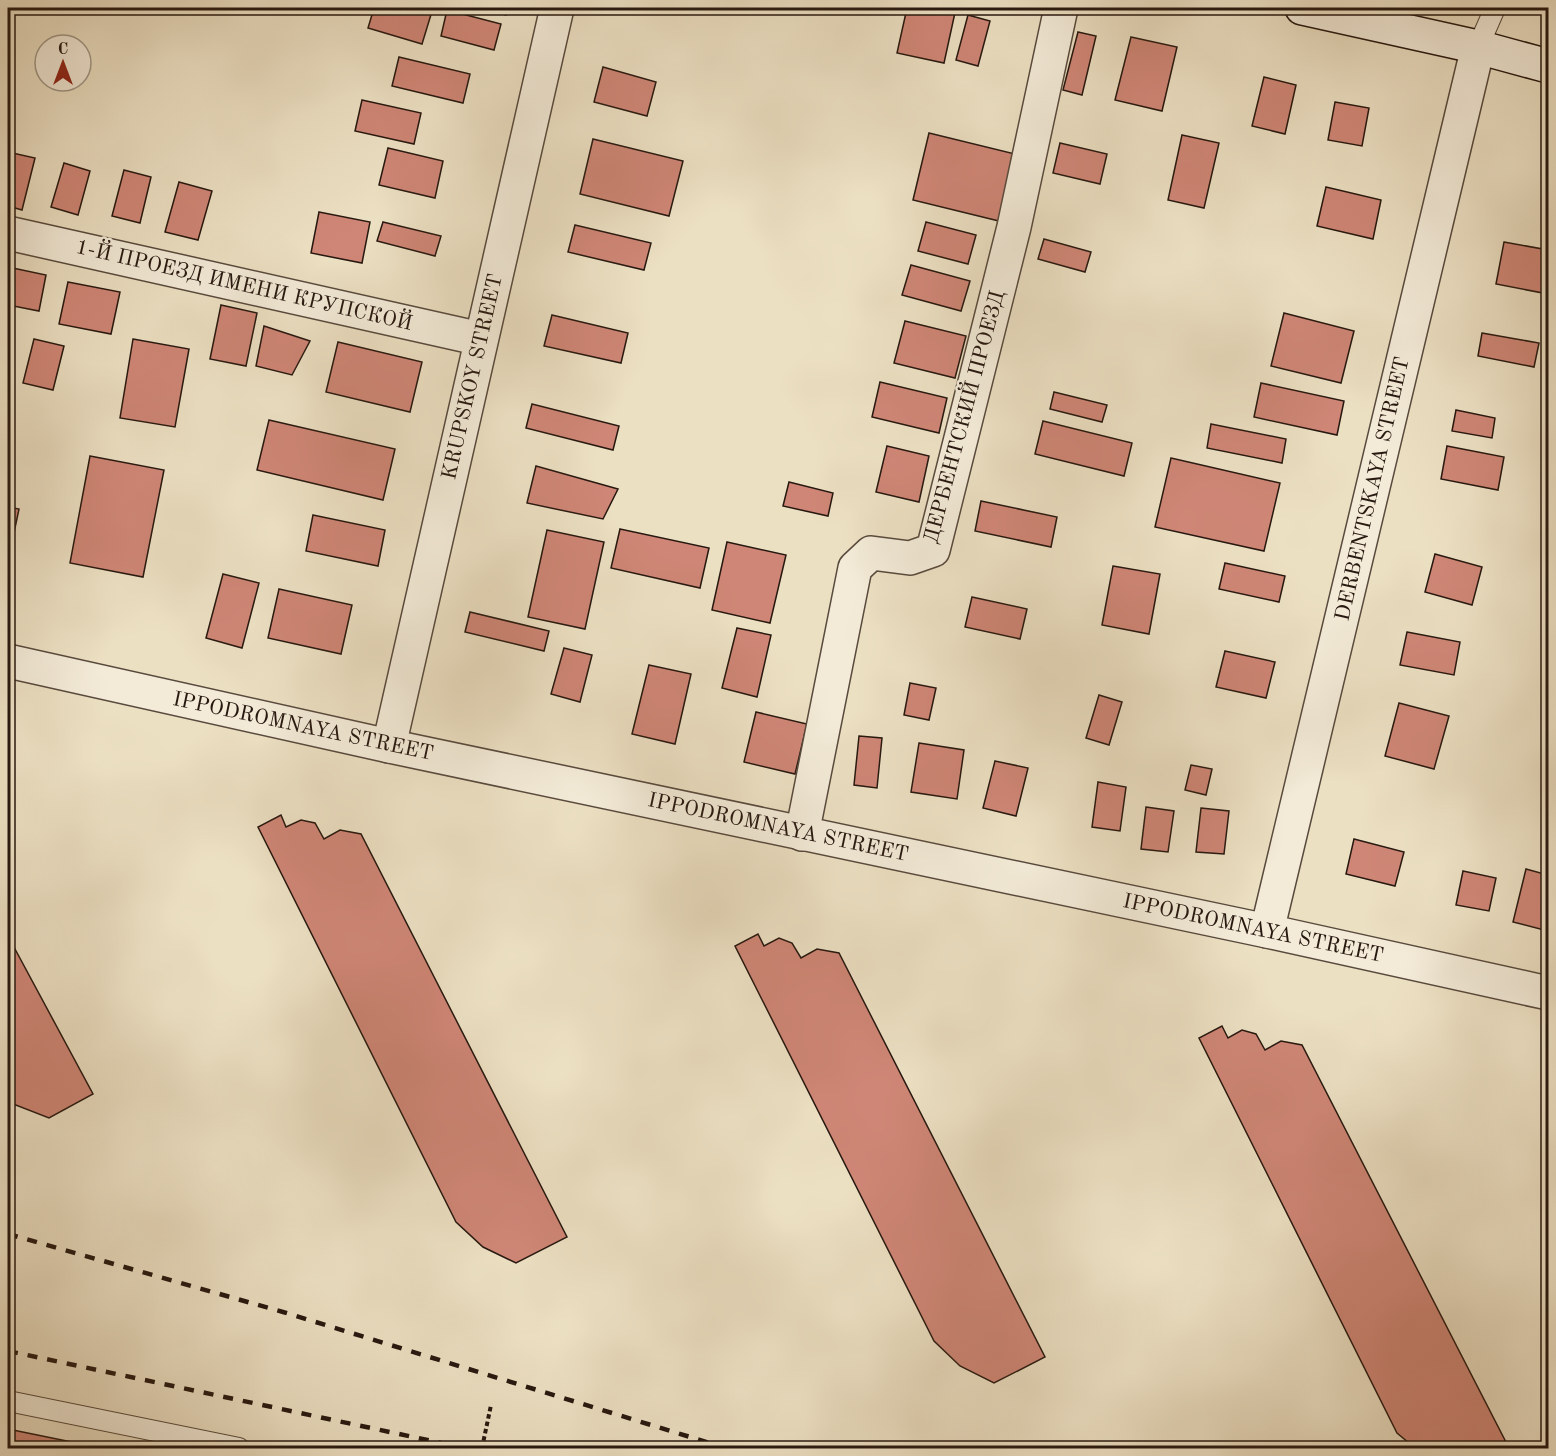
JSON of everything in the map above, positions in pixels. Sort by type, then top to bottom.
[{"type":"street","name":"KRUPSKOY STREET","points":[[389,746],[557,8]]},
{"type":"street","name":"ДЕРБЕНТСКИЙ ПРОЕЗД","points":[[802,834],[855,568],[871,552],[910,558],[933,550],[1014,228],[1061,8]]},
{"type":"street","points":[[1302,8],[1478,47],[1548,66]]},
{"type":"street","name":"DERBENTSKAYA STREET","points":[[1267,931],[1478,47]]},
{"type":"street","name":"1-Й ПРОЕЗД ИМЕНИ КРУПСКОЙ","points":[[8,233],[481,339]]},
{"type":"street","name":"IPPODROMNAYA STREET","points":[[8,661],[389,746],[1267,931],[1548,993]]},
{"type":"lane","points":[[1478,47],[1495,8]]},
{"type":"lane","points":[[8,1401],[239,1449]]},
{"type":"path","points":[[482,1449],[491,1405]]},
{"type":"building","points":[[374,8],[433,8],[422,44],[368,28]]},
{"type":"building","points":[[474,8],[510,8],[506,15]]},
{"type":"building","points":[[804,8],[824,8],[823,14]]},
{"type":"building","points":[[907,8],[956,8],[944,63],[897,53]]},
{"type":"building","points":[[447,10],[501,24],[494,50],[441,36]]},
{"type":"building","points":[[968,15],[990,21],[978,66],[956,60]]},
{"type":"building","points":[[1078,32],[1096,36],[1082,95],[1063,90]]},
{"type":"building","points":[[1131,37],[1177,47],[1162,111],[1115,100]]},
{"type":"building","points":[[399,57],[470,74],[463,103],[392,86]]},
{"type":"building","points":[[603,67],[656,82],[647,116],[594,102]]},
{"type":"building","points":[[1264,77],[1296,85],[1285,134],[1252,126]]},
{"type":"building","points":[[362,100],[421,113],[414,144],[355,131]]},
{"type":"building","points":[[1335,102],[1369,108],[1362,146],[1328,140]]},
{"type":"building","points":[[929,133],[1015,154],[999,221],[913,200]]},
{"type":"building","points":[[1182,135],[1219,143],[1204,208],[1168,200]]},
{"type":"building","points":[[593,139],[683,161],[669,216],[580,194]]},
{"type":"building","points":[[1060,143],[1107,154],[1100,184],[1053,173]]},
{"type":"building","points":[[388,148],[443,161],[435,198],[379,185]]},
{"type":"building","points":[[8,152],[35,158],[22,210],[8,206]]},
{"type":"building","points":[[64,163],[90,171],[78,215],[51,207]]},
{"type":"building","points":[[124,170],[151,177],[140,223],[112,216]]},
{"type":"building","points":[[179,182],[212,191],[198,240],[165,232]]},
{"type":"building","points":[[1326,187],[1381,200],[1373,239],[1317,226]]},
{"type":"building","points":[[319,212],[370,222],[362,263],[311,253]]},
{"type":"building","points":[[383,222],[441,236],[435,256],[377,241]]},
{"type":"building","points":[[926,222],[976,235],[968,264],[918,251]]},
{"type":"building","points":[[575,225],[651,243],[644,270],[568,252]]},
{"type":"building","points":[[1044,239],[1091,252],[1085,272],[1038,259]]},
{"type":"building","points":[[1504,242],[1548,250],[1548,294],[1496,284]]},
{"type":"building","points":[[911,265],[970,281],[961,311],[902,295]]},
{"type":"building","points":[[8,267],[46,275],[39,311],[8,305]]},
{"type":"building","points":[[68,282],[120,292],[111,334],[59,324]]},
{"type":"building","points":[[221,305],[257,313],[246,366],[210,359]]},
{"type":"building","points":[[1284,313],[1354,331],[1341,383],[1271,366]]},
{"type":"building","points":[[552,315],[628,333],[621,363],[544,346]]},
{"type":"building","points":[[905,321],[966,336],[955,378],[894,363]]},
{"type":"building","points":[[264,326],[310,341],[292,375],[256,366]]},
{"type":"building","points":[[1482,333],[1539,343],[1534,367],[1478,356]]},
{"type":"building","points":[[34,339],[64,346],[53,390],[23,383]]},
{"type":"building","points":[[133,339],[189,349],[175,427],[120,418]]},
{"type":"building","points":[[338,342],[422,362],[410,412],[326,392]]},
{"type":"building","points":[[880,382],[947,398],[939,433],[872,417]]},
{"type":"building","points":[[1261,383],[1344,401],[1337,435],[1254,417]]},
{"type":"building","points":[[1054,392],[1107,405],[1102,422],[1050,409]]},
{"type":"building","points":[[532,404],[619,426],[613,450],[526,428]]},
{"type":"building","points":[[1456,410],[1495,418],[1492,438],[1452,431]]},
{"type":"building","points":[[269,420],[395,449],[383,500],[257,470]]},
{"type":"building","points":[[1043,421],[1132,443],[1124,476],[1035,454]]},
{"type":"building","points":[[1211,424],[1286,439],[1282,463],[1207,448]]},
{"type":"building","points":[[887,446],[929,456],[919,502],[876,492]]},
{"type":"building","points":[[1447,446],[1504,457],[1498,490],[1441,479]]},
{"type":"building","points":[[90,456],[164,470],[143,577],[70,563]]},
{"type":"building","points":[[1171,458],[1280,483],[1264,551],[1155,527]]},
{"type":"building","points":[[536,466],[618,489],[603,519],[527,503]]},
{"type":"building","points":[[789,482],[833,493],[828,516],[783,506]]},
{"type":"building","points":[[981,501],[1057,517],[1051,547],[975,531]]},
{"type":"building","points":[[8,507],[19,509],[8,561]]},
{"type":"building","points":[[313,515],[385,530],[378,566],[306,551]]},
{"type":"building","points":[[620,529],[709,548],[700,588],[611,568]]},
{"type":"building","points":[[547,530],[604,542],[585,629],[528,617]]},
{"type":"building","points":[[727,542],[786,555],[770,623],[712,610]]},
{"type":"building","points":[[1435,554],[1482,567],[1472,605],[1425,592]]},
{"type":"building","points":[[1225,563],[1285,576],[1279,602],[1219,589]]},
{"type":"building","points":[[1113,566],[1160,574],[1149,634],[1102,625]]},
{"type":"building","points":[[223,574],[259,583],[242,648],[206,638]]},
{"type":"building","points":[[279,589],[352,605],[341,654],[268,638]]},
{"type":"building","points":[[972,597],[1027,609],[1020,639],[965,627]]},
{"type":"building","points":[[470,612],[549,631],[544,651],[465,632]]},
{"type":"building","points":[[737,628],[771,635],[757,697],[722,688]]},
{"type":"building","points":[[1407,632],[1460,642],[1454,675],[1400,665]]},
{"type":"building","points":[[564,648],[592,655],[580,702],[551,694]]},
{"type":"building","points":[[1225,651],[1275,662],[1266,698],[1216,687]]},
{"type":"building","points":[[649,665],[691,674],[675,744],[632,734]]},
{"type":"building","points":[[910,683],[936,688],[929,720],[904,715]]},
{"type":"building","points":[[1099,695],[1122,702],[1109,745],[1086,738]]},
{"type":"building","points":[[1399,703],[1449,716],[1434,769],[1385,756]]},
{"type":"building","points":[[756,712],[807,724],[795,774],[744,762]]},
{"type":"building","points":[[859,736],[882,738],[877,788],[854,785]]},
{"type":"building","points":[[919,743],[964,750],[957,799],[911,792]]},
{"type":"building","points":[[995,761],[1028,768],[1016,816],[983,808]]},
{"type":"building","points":[[1191,765],[1212,769],[1206,795],[1185,790]]},
{"type":"building","points":[[1098,782],[1126,787],[1120,831],[1092,827]]},
{"type":"building","points":[[1146,807],[1174,811],[1168,852],[1141,849]]},
{"type":"building","points":[[1201,808],[1229,811],[1224,854],[1196,852]]},
{"type":"building","points":[[281,815],[286,827],[301,820],[315,823],[324,839],[340,830],[361,834],[567,1237],[516,1263],[483,1247],[456,1222],[258,827]]},
{"type":"building","points":[[1354,839],[1404,852],[1395,886],[1346,874]]},
{"type":"building","points":[[1526,869],[1548,875],[1548,931],[1513,922]]},
{"type":"building","points":[[1463,871],[1496,878],[1489,911],[1456,905]]},
{"type":"building","points":[[758,934],[764,946],[779,938],[792,943],[801,958],[817,949],[839,953],[1045,1357],[994,1383],[960,1366],[934,1341],[735,946]]},
{"type":"building","points":[[8,936],[93,1094],[49,1118],[8,1102]]},
{"type":"building","points":[[1222,1026],[1228,1038],[1242,1030],[1256,1034],[1265,1050],[1281,1041],[1302,1045],[1509,1448],[1415,1448],[1397,1433],[1199,1038]]},
{"type":"building","points":[[8,1429],[101,1448],[8,1448]]},
{"type":"railway","points":[[8,1234],[283,1312],[726,1448]]},
{"type":"railway","points":[[8,1351],[465,1448]]}]
